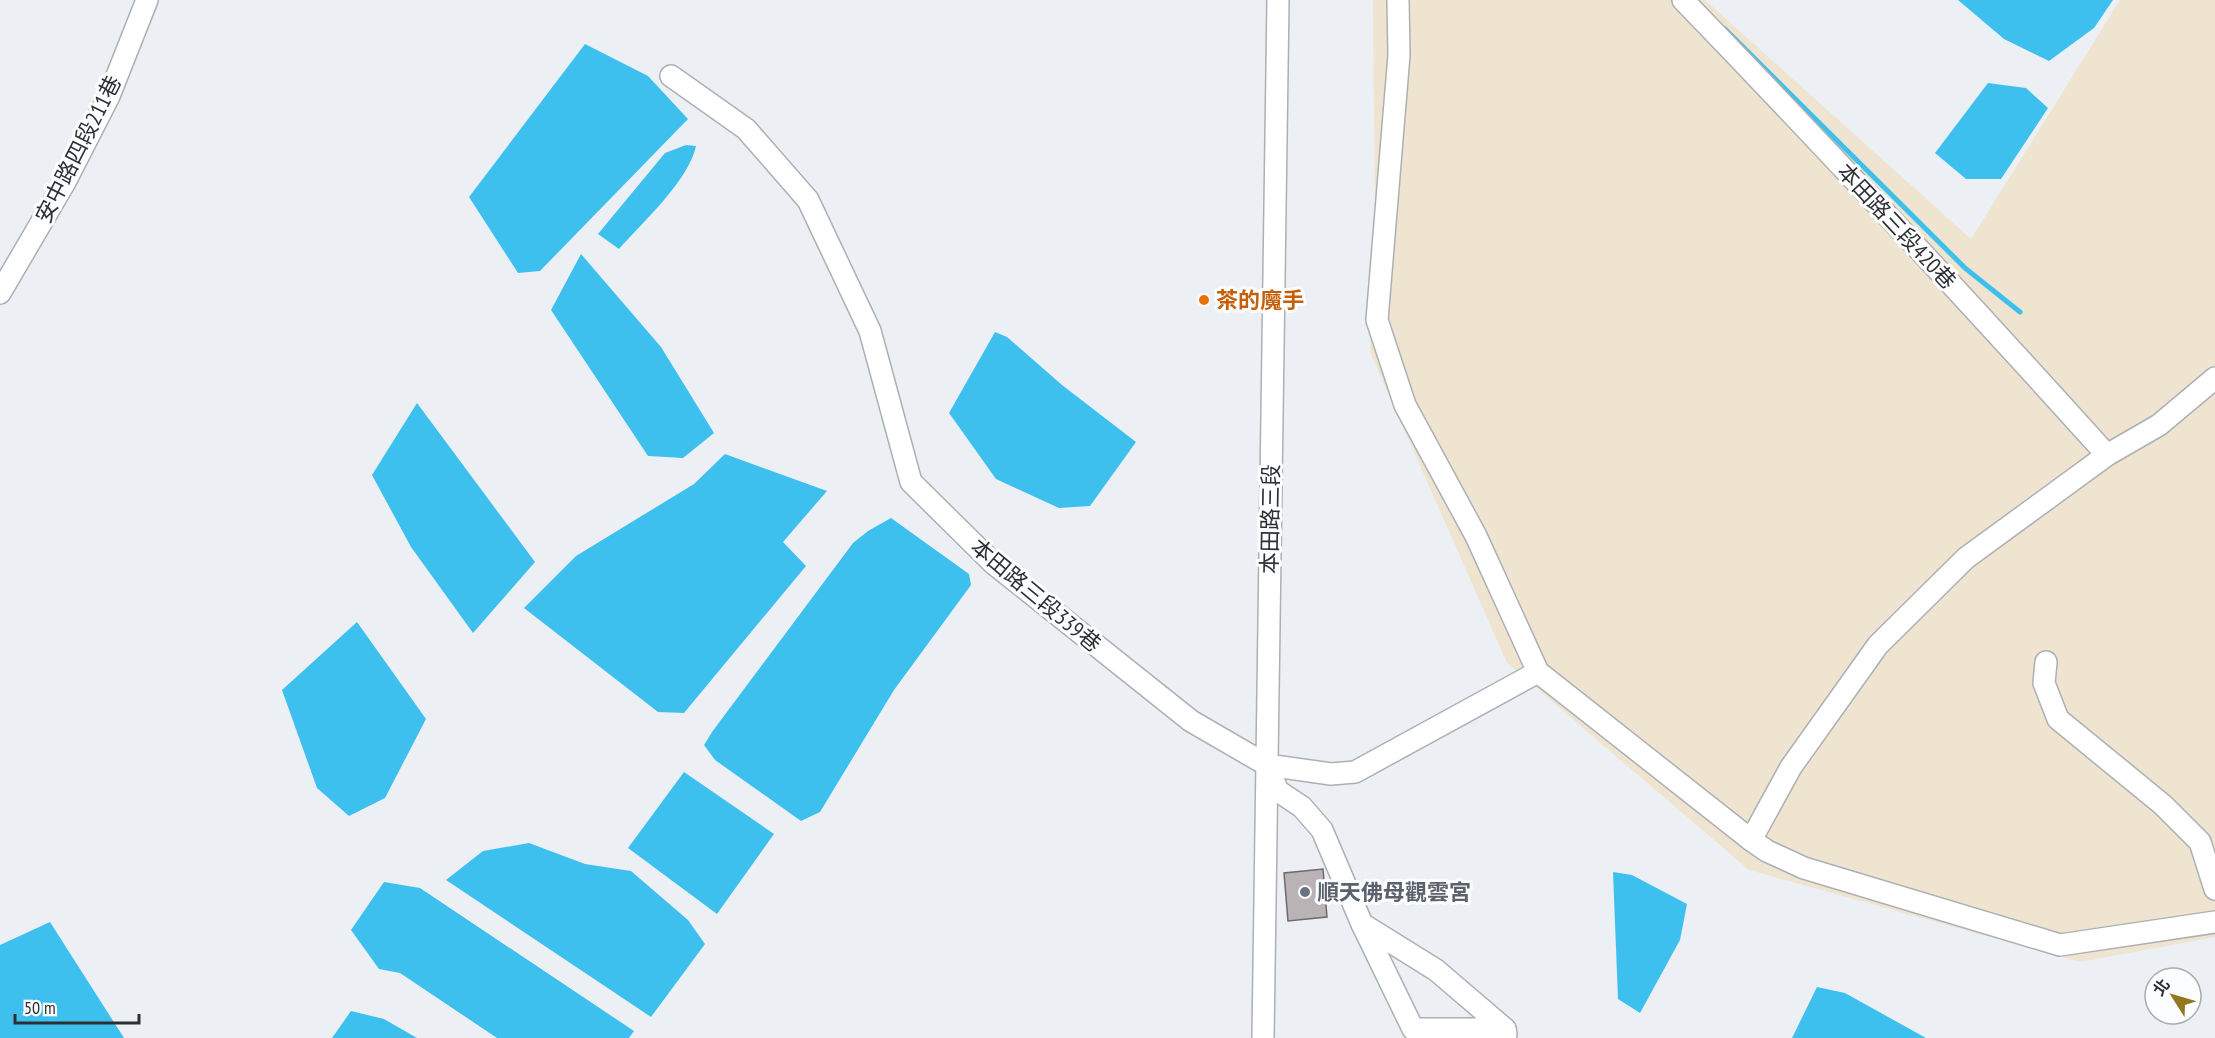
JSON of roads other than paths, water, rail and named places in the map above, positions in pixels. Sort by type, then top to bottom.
[{"type":"street","name":"安中路四段211巷","points":[[0,293],[65,182],[109,96],[147,0]]},
{"type":"street","name":"本田路三段","points":[[1263,1038],[1278,0]]},
{"type":"street","points":[[1398,0],[1400,55],[1377,320],[1405,405],[1476,536],[1538,672],[1751,840],[1767,851],[1804,868],[2060,945],[2215,922]]},
{"type":"street","name":"本田路三段420巷","points":[[1683,0],[1974,309],[2107,455]]},
{"type":"street","name":"本田路三段339巷","points":[[672,76],[746,129],[808,200],[870,331],[911,482],[993,563],[1191,721],[1267,765]]},
{"type":"street","points":[[1751,840],[1791,767],[1878,645],[1966,558],[2107,455],[2159,425],[2215,378]]},
{"type":"street","points":[[2046,662],[2044,683],[2058,719],[2163,805],[2200,842],[2215,890]]},
{"type":"street","points":[[1267,765],[1331,774],[1355,772],[1538,672]]},
{"type":"street","points":[[1267,765],[1278,791],[1302,807],[1322,830],[1362,924],[1413,1029],[1506,1034]]},
{"type":"street","points":[[1362,924],[1436,970],[1506,1034]]},
{"type":"water","points":[[1958,0],[2113,0],[2094,28],[2049,61],[2004,39]]},
{"type":"water","points":[[585,44],[648,76],[688,119],[540,271],[518,273],[469,197]]},
{"type":"water","points":[[1988,83],[2026,88],[2048,108],[2001,179],[1966,179],[1935,153]]},
{"type":"water","points":[[686,145],[696,146],[684,173],[664,200],[619,249],[598,234],[665,153]]},
{"type":"water","points":[[581,254],[661,347],[714,433],[683,458],[648,456],[551,310]]},
{"type":"water","points":[[995,332],[1007,337],[1062,385],[1136,442],[1090,506],[1059,508],[996,479],[949,413]]},
{"type":"water","points":[[417,403],[535,562],[473,633],[411,547],[372,475]]},
{"type":"water","points":[[725,454],[827,491],[783,542],[806,566],[684,713],[658,712],[524,608],[576,556],[694,484]]},
{"type":"water","points":[[891,518],[969,574],[971,585],[894,690],[820,812],[801,821],[715,760],[704,745],[853,543]]},
{"type":"water","points":[[357,622],[426,719],[385,798],[349,816],[317,788],[282,690]]},
{"type":"water","points":[[684,772],[774,834],[717,914],[628,848]]},
{"type":"water","points":[[529,843],[585,864],[631,871],[688,920],[705,944],[651,1017],[446,880],[483,851]]},
{"type":"water","points":[[1613,872],[1632,875],[1687,904],[1680,940],[1640,1013],[1618,999]]},
{"type":"water","points":[[384,882],[420,888],[634,1031],[629,1038],[497,1038],[400,973],[379,969],[351,930]]},
{"type":"water","points":[[50,922],[124,1038],[0,1038],[0,945]]},
{"type":"water","points":[[1817,987],[1845,993],[1926,1038],[1792,1038]]},
{"type":"water","points":[[351,1011],[384,1019],[417,1038],[332,1038]]},
{"type":"waterway","points":[[1725,29],[1965,268],[2020,312]]},
{"type":"place","name":"茶的魔手","points":[[1204,300]]},
{"type":"place","name":"順天佛母觀雲宮","points":[[1305,892]]}]
